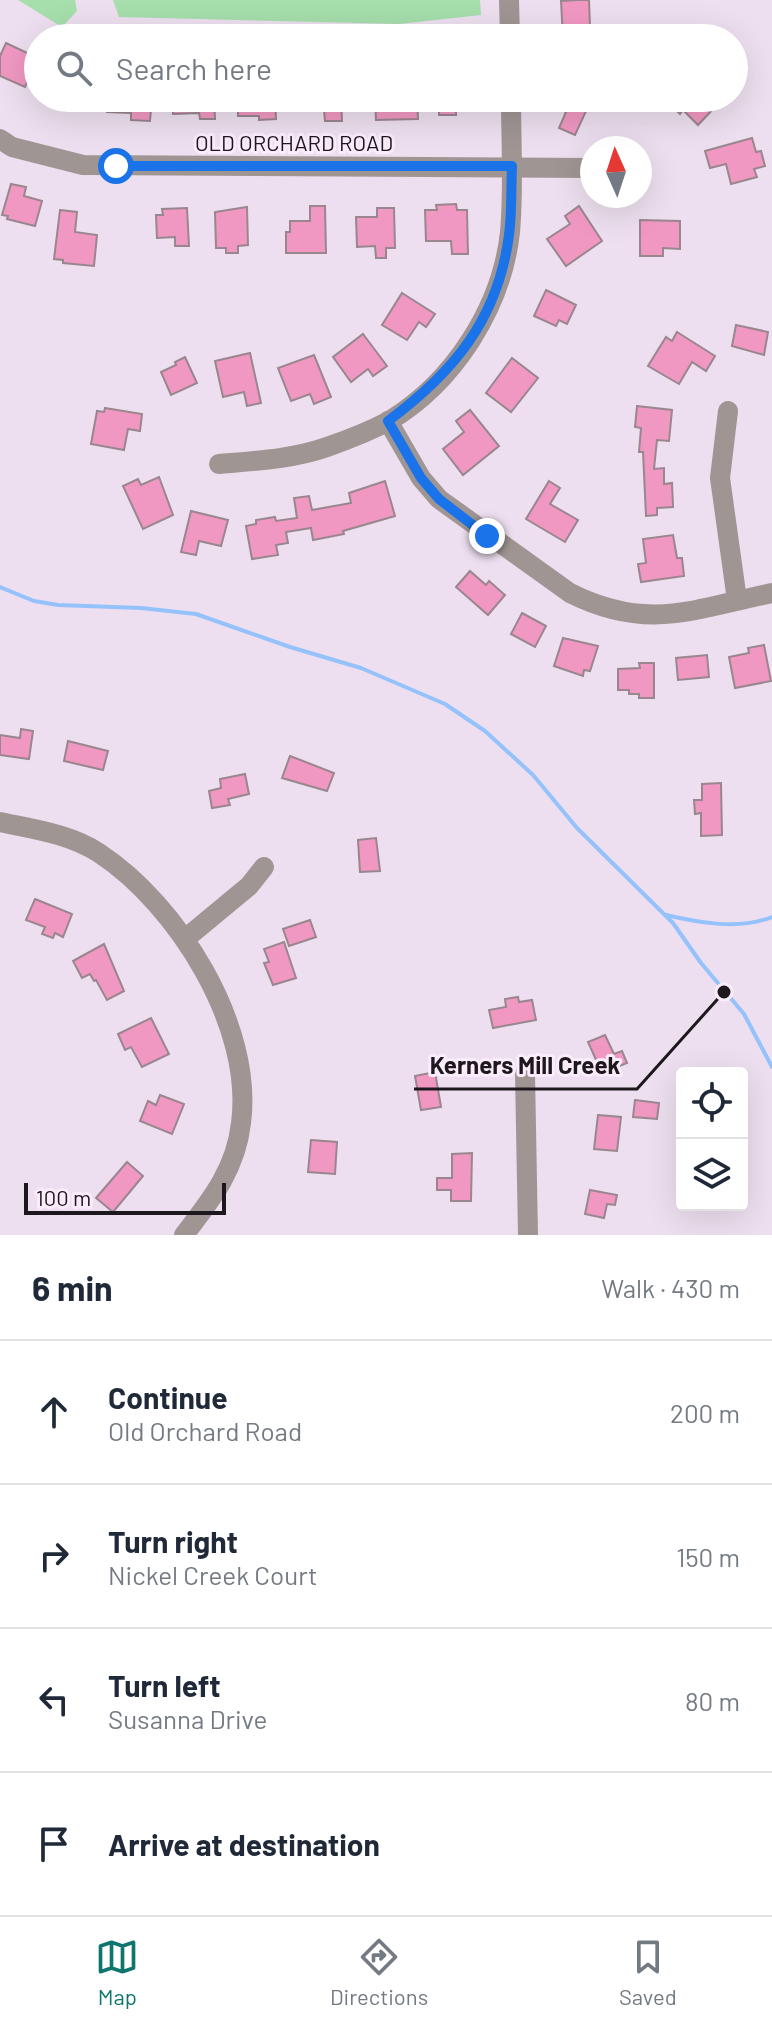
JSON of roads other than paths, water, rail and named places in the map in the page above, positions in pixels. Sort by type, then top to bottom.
[{"type":"street","points":[[509,0],[510,24]]},
{"type":"street","points":[[219,464],[326,448],[388,421],[445,373],[468,346],[489,310],[510,234],[511,112]]},
{"type":"street","name":"OLD ORCHARD ROAD","points":[[0,139],[12,147],[83,165],[580,168]]},
{"type":"street","points":[[728,411],[720,478],[737,600]]},
{"type":"street","points":[[388,421],[421,478],[439,499],[570,593],[613,611],[665,616],[772,593]]},
{"type":"street","points":[[0,822],[67,838],[99,853],[157,901],[185,939],[232,1031],[242,1098],[237,1141],[223,1182],[184,1235]]},
{"type":"street","points":[[185,939],[249,886],[264,867]]},
{"type":"street","points":[[525,1074],[528,1235]]},
{"type":"waterway","points":[[0,587],[34,601],[58,605],[141,608],[196,614],[361,668],[445,704],[485,731],[533,775],[577,828],[673,923],[701,963],[744,1014],[772,1067]]},
{"type":"waterway","points":[[666,915],[706,923],[733,924],[772,917]]},
{"type":"place","name":"Kerners Mill Creek","points":[[724,992]]}]
